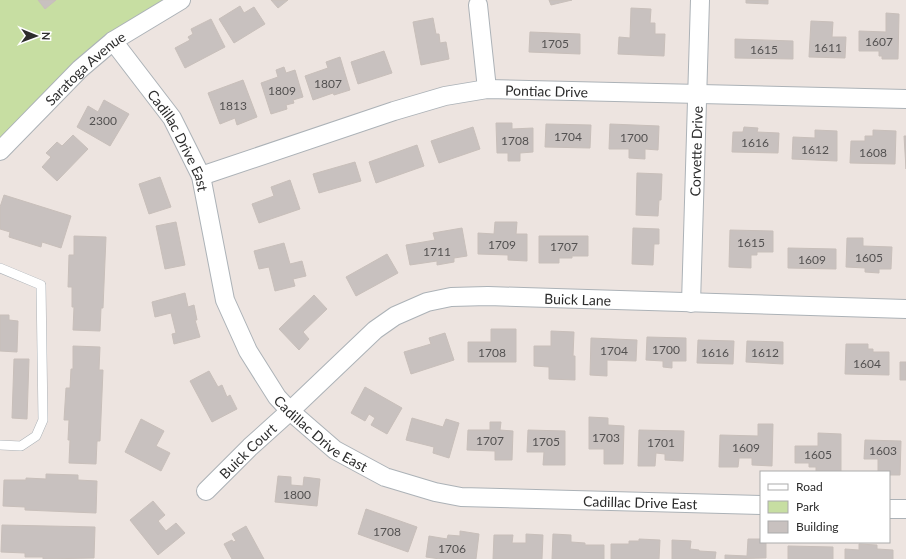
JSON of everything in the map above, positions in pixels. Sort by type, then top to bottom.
[{"type":"street","name":"Saratoga Avenue","points":[[0,151],[80,69],[113,41],[182,0]]},
{"type":"street","name":"Corvette Drive","points":[[691,303],[700,0]]},
{"type":"street","points":[[478,5],[487,89]]},
{"type":"street","name":"Cadillac Drive East","points":[[113,41],[172,118],[201,176],[225,300],[248,352],[277,397],[290,412],[335,450],[385,477],[435,492],[461,497],[760,505]]},
{"type":"street","name":"Pontiac Drive","points":[[201,176],[394,111],[445,96],[487,89],[906,99]]},
{"type":"street","name":"Buick Lane","points":[[290,412],[375,330],[395,316],[427,302],[451,297],[488,296],[906,309]]},
{"type":"street","name":"Buick Court","points":[[206,491],[250,447],[290,412]]},
{"type":"street","points":[[890,509],[906,509]]},
{"type":"lane","points":[[0,268],[41,285],[43,420],[36,436],[21,446],[0,446]]},
{"type":"green space","points":[[0,0],[176,0],[113,41],[0,151]]},
{"type":"building","points":[[38,0],[56,0],[45,9]]},
{"type":"building","points":[[271,0],[288,0],[278,8]]},
{"type":"building","points":[[549,0],[572,0],[551,5]]},
{"type":"building","points":[[746,0],[768,0],[768,4],[746,3]]},
{"type":"building","points":[[240,6],[244,13],[254,7],[265,24],[234,43],[219,19]]},
{"type":"building","points":[[631,8],[651,9],[650,23],[655,23],[655,34],[665,34],[664,56],[618,54],[619,37],[630,38]]},
{"type":"building","points":[[886,13],[899,14],[898,59],[882,59],[882,56],[879,56],[879,51],[859,51],[859,31],[886,32]]},
{"type":"building","points":[[433,18],[436,34],[439,34],[440,43],[446,42],[449,59],[421,65],[413,22]]},
{"type":"building","points":[[211,19],[225,47],[185,68],[175,48],[190,40],[188,37],[193,34],[191,29]]},
{"type":"building","points":[[811,21],[833,22],[832,37],[846,37],[845,58],[809,57]]},
{"type":"building","points":[[530,32],[580,34],[580,54],[529,52]]},
{"type":"building","points":[[735,39],[793,41],[793,59],[735,58]]},
{"type":"building","points":[[384,51],[392,73],[358,84],[351,62]]},
{"type":"building","points":[[340,57],[350,90],[334,95],[333,93],[313,100],[305,76],[328,68],[326,62]]},
{"type":"building","points":[[284,67],[286,73],[295,70],[303,97],[293,100],[294,103],[286,105],[287,109],[271,114],[261,83],[278,77],[276,70]]},
{"type":"building","points":[[243,80],[257,117],[237,125],[235,118],[220,124],[208,93]]},
{"type":"building","points":[[104,100],[129,114],[110,146],[77,127],[88,106],[98,112]]},
{"type":"building","points":[[496,123],[512,123],[512,129],[533,128],[533,152],[520,153],[520,161],[508,161],[508,153],[497,153]]},
{"type":"building","points":[[546,124],[591,125],[590,148],[545,147]]},
{"type":"building","points":[[610,124],[659,126],[658,150],[645,149],[645,159],[629,158],[629,149],[609,149]]},
{"type":"building","points":[[473,127],[480,149],[439,163],[431,141]]},
{"type":"building","points":[[744,127],[758,128],[757,132],[779,133],[778,153],[732,152],[733,132],[743,132]]},
{"type":"building","points":[[815,130],[837,131],[837,161],[792,159],[793,137],[815,138]]},
{"type":"building","points":[[873,130],[896,131],[895,164],[850,163],[851,141],[865,141],[865,136],[873,136]]},
{"type":"building","points":[[73,135],[88,149],[57,181],[42,167],[51,157],[46,153],[57,142],[62,146]]},
{"type":"building","points":[[904,136],[906,136],[906,169]]},
{"type":"building","points":[[417,145],[424,166],[376,183],[369,162]]},
{"type":"building","points":[[355,162],[361,181],[319,193],[313,174]]},
{"type":"building","points":[[637,173],[662,174],[661,200],[659,200],[658,216],[636,215]]},
{"type":"building","points":[[160,177],[171,207],[149,214],[139,184]]},
{"type":"building","points":[[290,180],[300,209],[259,223],[252,204],[274,196],[271,187]]},
{"type":"building","points":[[4,195],[71,216],[61,248],[42,242],[41,247],[9,237],[10,232],[0,229],[0,207]]},
{"type":"building","points":[[176,222],[185,265],[165,269],[156,226]]},
{"type":"building","points":[[495,222],[517,222],[516,234],[527,234],[527,261],[508,260],[508,255],[478,254],[478,233],[494,234]]},
{"type":"building","points":[[462,228],[467,256],[454,258],[454,262],[437,265],[437,261],[410,265],[406,245],[435,240],[433,233]]},
{"type":"building","points":[[633,228],[659,229],[659,244],[654,244],[653,265],[632,264]]},
{"type":"building","points":[[730,230],[773,231],[773,252],[757,252],[757,255],[751,255],[751,268],[729,267]]},
{"type":"building","points":[[74,236],[106,237],[103,308],[101,308],[100,331],[73,330],[74,307],[72,307],[72,287],[68,287],[69,255],[74,255]]},
{"type":"building","points":[[539,236],[588,236],[588,256],[559,258],[559,263],[539,263]]},
{"type":"building","points":[[847,238],[863,238],[863,246],[892,247],[891,269],[879,269],[879,273],[865,272],[865,268],[846,267]]},
{"type":"building","points":[[284,243],[290,264],[302,261],[306,276],[293,279],[295,286],[275,291],[269,267],[259,269],[254,251]]},
{"type":"building","points":[[788,248],[836,249],[836,269],[788,268]]},
{"type":"building","points":[[387,254],[398,273],[356,296],[346,277]]},
{"type":"building","points":[[185,293],[188,307],[194,305],[197,320],[195,320],[200,337],[174,344],[172,334],[176,333],[171,313],[155,317],[152,302]]},
{"type":"building","points":[[314,295],[327,309],[303,332],[309,339],[299,350],[279,329]]},
{"type":"building","points":[[0,315],[9,315],[9,320],[18,321],[17,352],[0,351]]},
{"type":"building","points":[[491,329],[516,329],[516,362],[468,362],[468,342],[491,342]]},
{"type":"building","points":[[551,331],[574,332],[573,356],[575,356],[575,380],[549,379],[549,367],[534,366],[534,346],[551,346]]},
{"type":"building","points":[[445,333],[454,360],[411,374],[404,352],[431,344],[429,338]]},
{"type":"building","points":[[647,337],[686,338],[686,361],[672,361],[672,368],[663,367],[663,361],[646,360]]},
{"type":"building","points":[[591,338],[637,340],[636,361],[607,360],[607,376],[590,375]]},
{"type":"building","points":[[698,340],[734,341],[733,364],[697,363]]},
{"type":"building","points":[[747,341],[783,342],[783,364],[746,362]]},
{"type":"building","points":[[846,344],[868,344],[868,349],[873,349],[873,352],[889,352],[889,375],[845,374]]},
{"type":"building","points":[[73,346],[100,347],[99,370],[103,370],[100,441],[97,441],[96,464],[69,463],[69,420],[64,420],[66,388],[70,388],[71,369],[73,369]]},
{"type":"building","points":[[14,359],[29,359],[27,419],[12,418]]},
{"type":"building","points":[[900,362],[906,362],[906,380],[900,380]]},
{"type":"building","points":[[209,371],[218,387],[222,385],[227,397],[230,395],[237,409],[212,422],[190,381]]},
{"type":"building","points":[[365,387],[402,408],[387,434],[371,425],[375,418],[369,414],[365,421],[351,413]]},
{"type":"building","points":[[589,417],[608,418],[608,425],[624,426],[623,464],[604,464],[604,449],[589,449]]},
{"type":"building","points":[[412,418],[443,427],[446,419],[459,423],[449,458],[433,453],[434,447],[406,440]]},
{"type":"building","points":[[141,419],[164,431],[156,446],[170,453],[161,471],[125,452]]},
{"type":"building","points":[[490,422],[501,422],[500,430],[513,431],[512,460],[495,460],[495,451],[467,450],[468,430],[490,430]]},
{"type":"building","points":[[758,424],[773,424],[772,466],[752,465],[752,458],[739,458],[738,467],[719,467],[720,435],[758,436]]},
{"type":"building","points":[[528,430],[565,431],[565,465],[543,465],[544,452],[527,452]]},
{"type":"building","points":[[639,430],[684,431],[683,461],[665,460],[665,454],[656,453],[655,466],[638,466]]},
{"type":"building","points":[[818,433],[841,434],[841,471],[816,471],[816,467],[809,467],[809,463],[795,463],[795,446],[818,446]]},
{"type":"building","points":[[865,440],[901,441],[900,475],[890,475],[890,471],[878,471],[878,459],[864,459]]},
{"type":"building","points":[[46,474],[78,475],[78,480],[97,481],[96,513],[25,510],[25,507],[3,506],[4,480],[26,480],[26,478],[46,479]]},
{"type":"building","points":[[278,476],[291,477],[291,485],[303,486],[304,477],[320,479],[317,506],[275,502]]},
{"type":"building","points":[[153,501],[165,515],[158,521],[166,531],[176,523],[185,533],[158,555],[130,520]]},
{"type":"building","points":[[366,509],[417,527],[408,552],[358,534]]},
{"type":"building","points":[[2,525],[95,527],[94,558],[43,559],[43,557],[25,557],[25,553],[1,552]]},
{"type":"building","points":[[246,526],[264,559],[232,559],[224,544],[232,540],[233,542],[236,541],[232,534]]},
{"type":"building","points":[[460,531],[479,534],[476,559],[440,559],[426,557],[429,536],[447,539],[448,535],[460,536]]},
{"type":"building","points":[[526,534],[543,535],[542,559],[493,559],[494,535],[513,535],[512,543],[526,543]]},
{"type":"building","points":[[553,534],[571,535],[571,542],[585,543],[585,545],[604,545],[604,559],[552,559]]},
{"type":"building","points":[[639,539],[660,540],[659,559],[611,559],[611,544],[629,544],[629,541],[639,541]]},
{"type":"building","points":[[748,539],[760,539],[760,543],[766,543],[766,558],[725,559],[725,555],[747,556]]},
{"type":"building","points":[[672,540],[691,541],[690,549],[716,552],[715,559],[672,559]]},
{"type":"building","points":[[859,544],[877,545],[877,549],[893,550],[893,559],[845,559],[845,549],[859,550]]},
{"type":"building","points":[[788,546],[833,547],[833,559],[788,559]]}]
